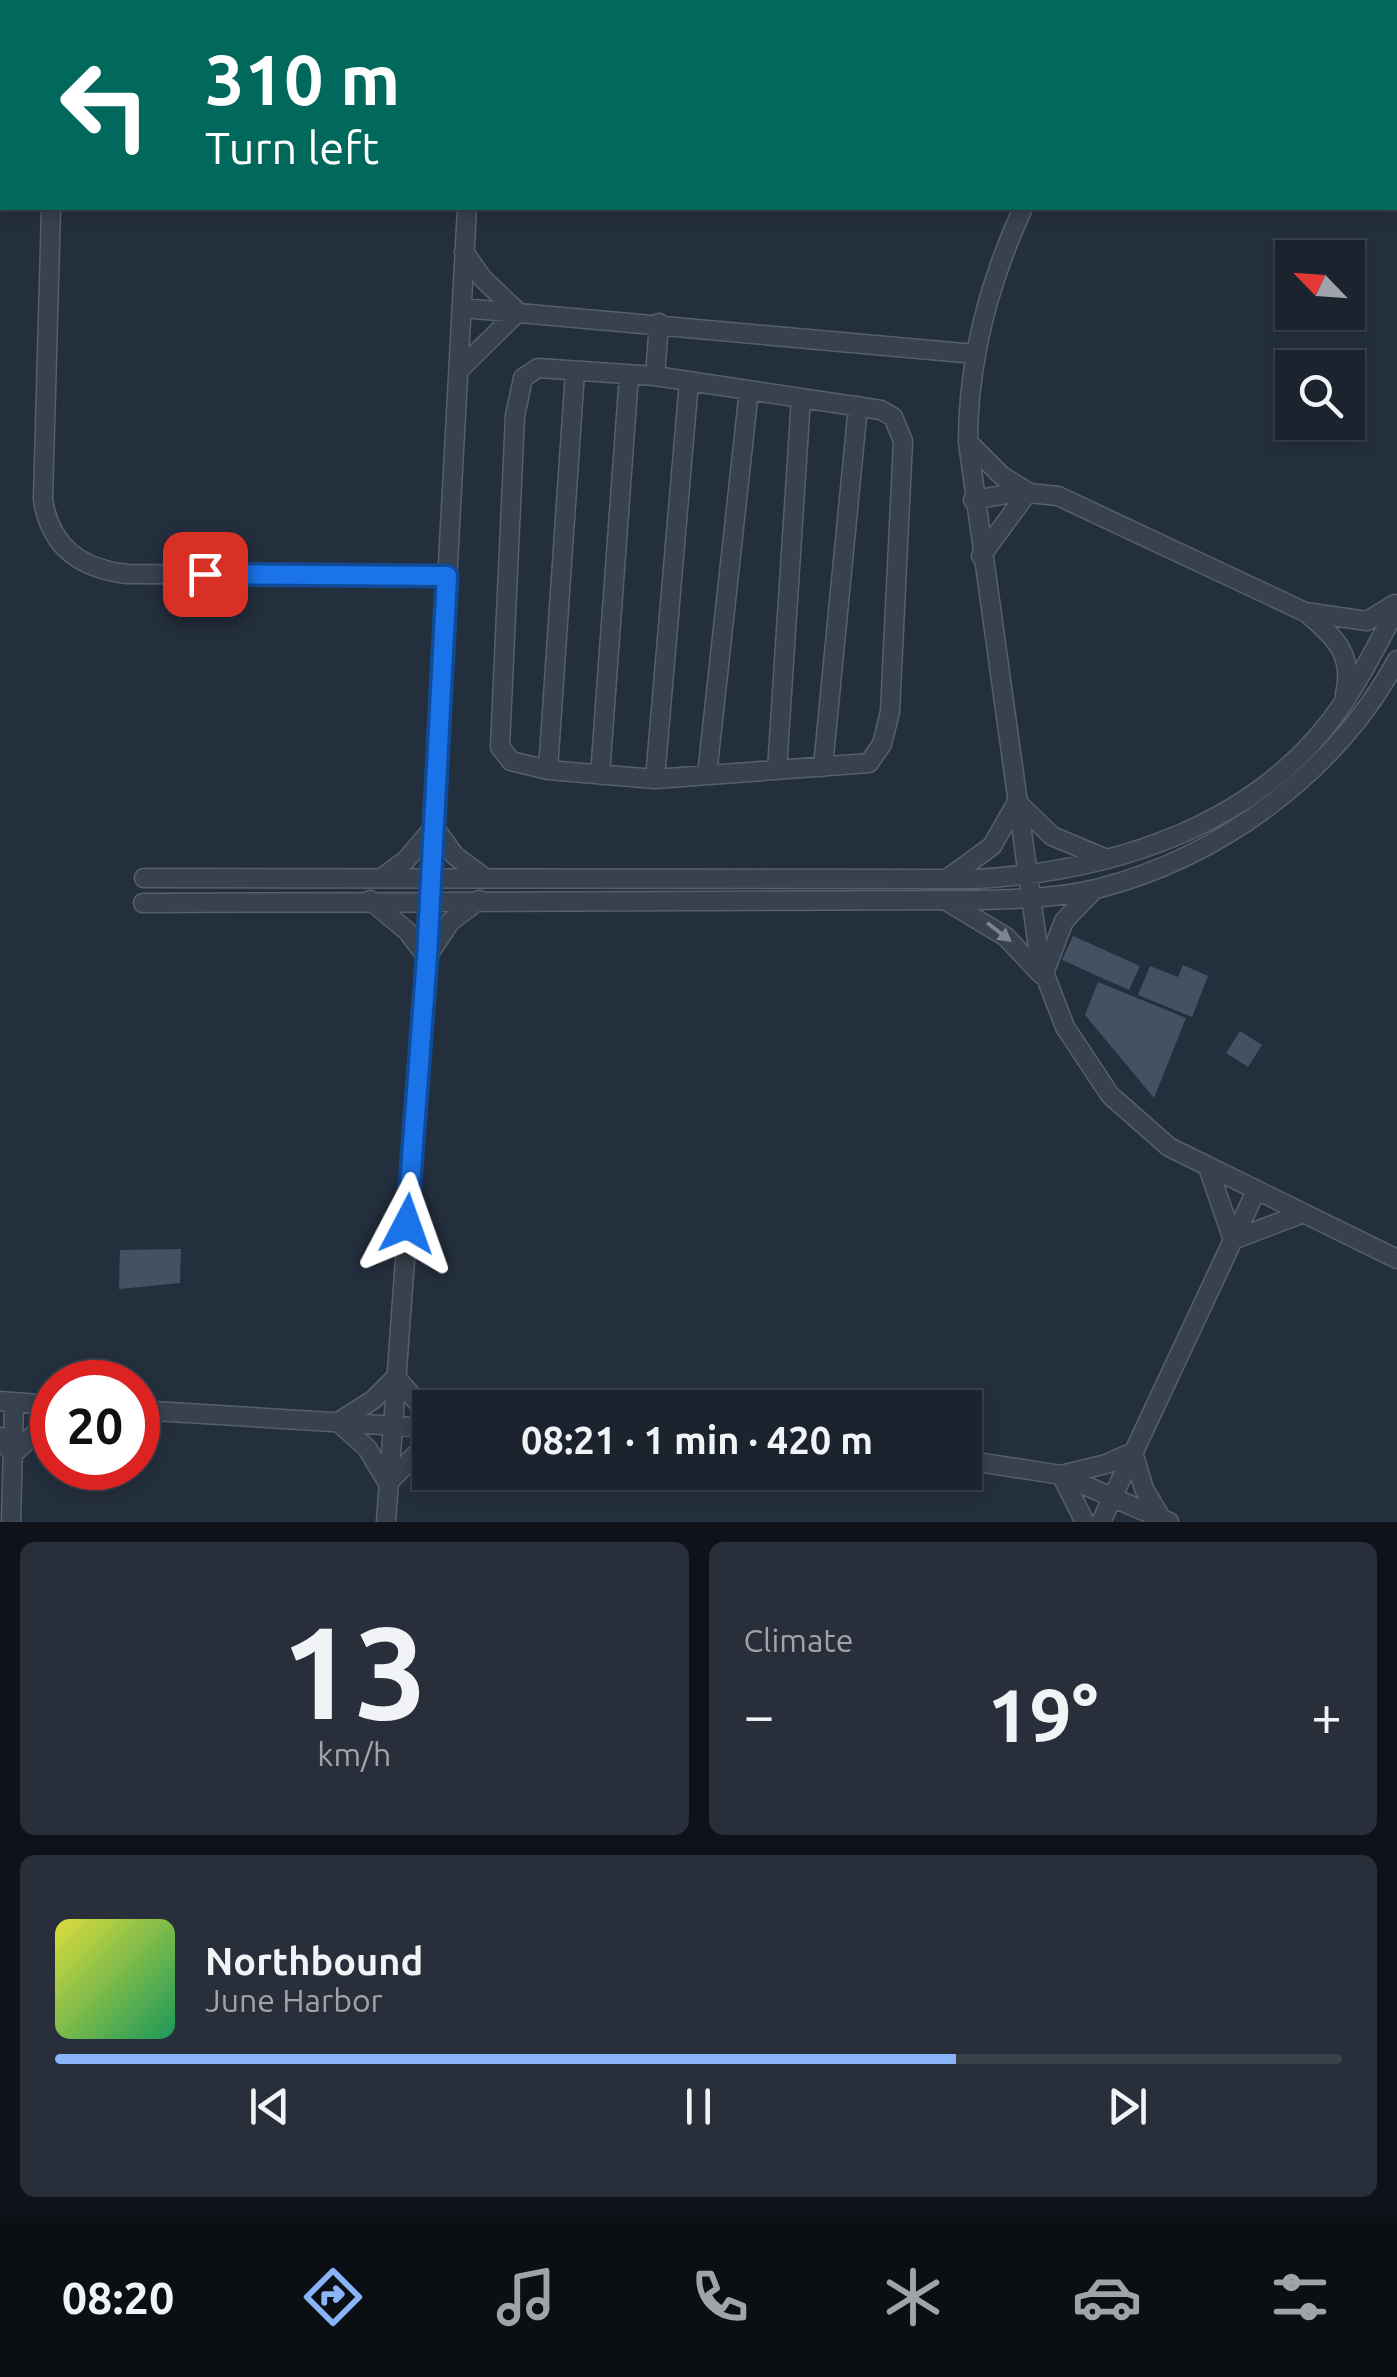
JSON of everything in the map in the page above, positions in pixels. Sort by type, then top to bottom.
[{"type":"lane","points":[[50,210],[44,499],[46,519],[66,551],[101,571],[128,574],[447,576]]},
{"type":"lane","points":[[386,1522],[432,877],[467,210]]},
{"type":"lane","points":[[1022,210],[991,286],[974,354],[968,442],[973,500],[1044,978],[1065,1027],[1110,1095],[1169,1147],[1255,1193],[1397,1259]]},
{"type":"lane","points":[[464,252],[483,278],[518,312]]},
{"type":"lane","points":[[463,308],[974,354]]},
{"type":"lane","points":[[460,369],[518,312]]},
{"type":"lane","points":[[656,376],[659,323]]},
{"type":"lane","points":[[538,368],[629,374],[858,406],[893,416],[903,441],[890,712],[882,744],[869,763],[656,779],[548,770],[510,761],[500,747],[515,416],[523,378],[538,368]]},
{"type":"lane","points":[[548,770],[574,371]]},
{"type":"lane","points":[[600,775],[629,374]]},
{"type":"lane","points":[[656,779],[689,382]]},
{"type":"lane","points":[[707,775],[749,390]]},
{"type":"lane","points":[[778,770],[800,398]]},
{"type":"lane","points":[[823,767],[858,406]]},
{"type":"lane","points":[[968,442],[1002,476],[1028,492],[1072,502],[1305,612],[1338,640],[1345,654],[1348,682],[1343,704]]},
{"type":"lane","points":[[973,500],[1028,492]]},
{"type":"lane","points":[[981,556],[1028,492]]},
{"type":"lane","points":[[1305,612],[1367,621],[1397,605]]},
{"type":"lane","points":[[144,878],[948,878],[1028,876],[1112,860],[1181,835],[1250,794],[1292,760],[1343,704],[1397,605]]},
{"type":"lane","points":[[143,903],[943,900],[1030,898],[1096,889],[1142,876],[1197,851],[1292,788],[1338,744],[1397,660]]},
{"type":"lane","points":[[1017,802],[1066,844],[1112,860]]},
{"type":"lane","points":[[948,878],[992,846],[1017,802]]},
{"type":"lane","points":[[382,877],[406,860],[434,827]]},
{"type":"lane","points":[[434,827],[456,856],[484,877]]},
{"type":"lane","points":[[1044,978],[1050,948],[1064,922],[1096,889]]},
{"type":"lane","points":[[370,900],[407,931],[427,957]]},
{"type":"lane","points":[[427,957],[450,922],[480,900]]},
{"type":"lane","points":[[943,900],[1006,938],[1044,978]]},
{"type":"lane","points":[[1209,1170],[1233,1240]]},
{"type":"lane","points":[[1101,1522],[1255,1193]]},
{"type":"lane","points":[[1233,1240],[1301,1214]]},
{"type":"lane","points":[[396,1377],[412,1396]]},
{"type":"lane","points":[[338,1422],[373,1400],[396,1377]]},
{"type":"lane","points":[[7,1402],[12,1454],[11,1522]]},
{"type":"lane","points":[[160,1411],[412,1427]]},
{"type":"lane","points":[[338,1422],[368,1448],[388,1483]]},
{"type":"lane","points":[[0,1437],[12,1454]]},
{"type":"lane","points":[[12,1454],[30,1438]]},
{"type":"lane","points":[[1062,1474],[1106,1464],[1134,1452]]},
{"type":"lane","points":[[1134,1452],[1144,1489],[1160,1521]]},
{"type":"lane","points":[[388,1483],[412,1458]]},
{"type":"lane","points":[[982,1462],[1062,1474],[1160,1521]]},
{"type":"lane","points":[[1062,1474],[1085,1522]]},
{"type":"building","points":[[1073,936],[1140,966],[1129,990],[1062,960]]},
{"type":"building","points":[[1183,965],[1208,976],[1192,1017],[1138,995],[1150,966],[1178,977]]},
{"type":"building","points":[[1098,982],[1186,1018],[1154,1098],[1085,1015]]},
{"type":"building","points":[[1240,1031],[1262,1045],[1248,1067],[1226,1053]]},
{"type":"building","points":[[181,1249],[180,1283],[119,1289],[120,1250]]},
{"type":"route","points":[[205,574],[447,576],[427,957],[407,1224]]}]
